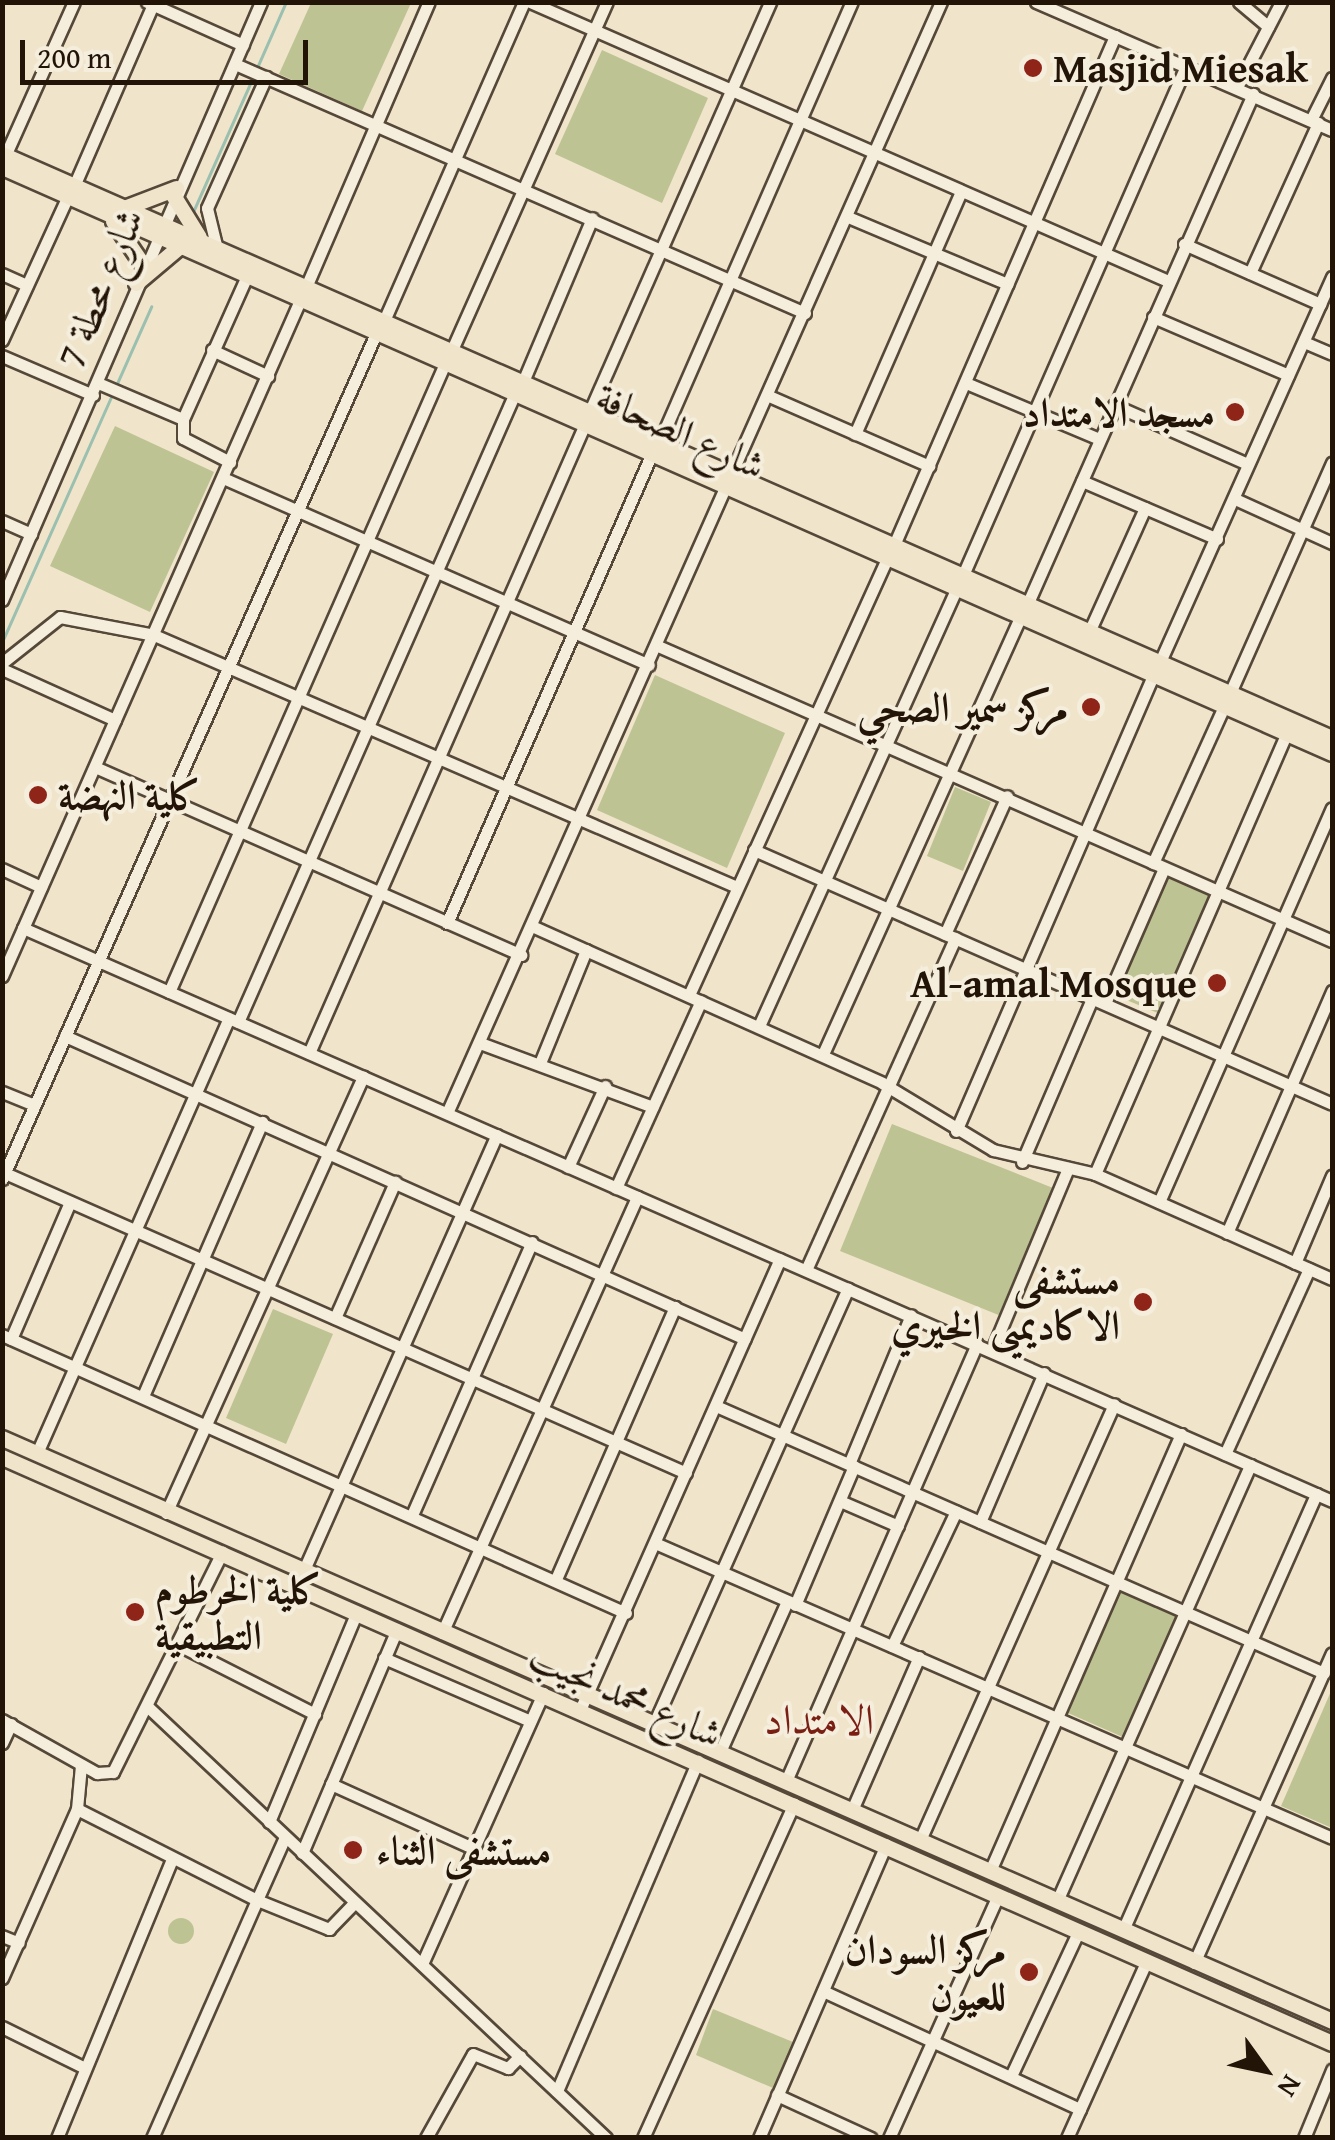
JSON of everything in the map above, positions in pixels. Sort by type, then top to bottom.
[{"type":"main road","name":"شارع الصحافة","points":[[4,159],[71,191],[124,208],[183,245],[213,250],[248,274],[304,292]]},
{"type":"main road","name":"شارع الصحافة","points":[[71,191],[84,204],[213,250],[730,482],[1228,699],[1332,738]]},
{"type":"main road","points":[[124,208],[175,192],[213,250]]},
{"type":"main road","points":[[84,204],[124,228],[143,265]]},
{"type":"main road","points":[[136,283],[164,251],[183,245]]},
{"type":"main road","name":"شارع الصحافة","points":[[1024,609],[1089,632],[1157,668]]},
{"type":"main road","name":"شارع الصحافة","points":[[1228,699],[1332,754]]},
{"type":"main road","name":"شارع محمد نجيب","points":[[4,1442],[38,1453],[442,1633],[698,1761],[998,1895],[1147,1960],[1331,2030]]},
{"type":"main road","name":"شارع محمد نجيب","points":[[2,1456],[542,1693],[653,1726],[786,1781],[1123,1930],[1331,2030]]},
{"type":"street","points":[[4,159],[74,2]]},
{"type":"street","name":"شارع محطة 7","points":[[2,600],[95,389],[158,229],[262,2]]},
{"type":"street","points":[[2,976],[268,376],[428,2]]},
{"type":"street","points":[[686,1473],[472,1376],[4,1176],[296,510],[527,2],[1168,281]]},
{"type":"street","points":[[169,992],[608,2]]},
{"type":"street","points":[[310,1053],[435,758],[770,2]]},
{"type":"street","points":[[447,923],[852,2]]},
{"type":"street","points":[[447,1113],[534,927],[941,2]]},
{"type":"street","points":[[1036,2],[1332,130]]},
{"type":"street","points":[[1238,2],[1268,26]]},
{"type":"street","points":[[1237,87],[1280,2]]},
{"type":"street","points":[[2,340],[151,4],[243,45]]},
{"type":"street","points":[[616,1188],[653,1107],[737,887],[966,383],[1115,36]]},
{"type":"street","points":[[235,64],[804,313]]},
{"type":"street","points":[[759,1026],[1186,66]]},
{"type":"street","points":[[213,250],[208,208],[266,78]]},
{"type":"street","points":[[1250,273],[1332,78]]},
{"type":"street","points":[[823,1054],[951,776],[1253,94]]},
{"type":"street","points":[[855,434],[961,190]]},
{"type":"street","points":[[848,216],[1007,284]]},
{"type":"street","points":[[38,1453],[195,1094],[233,1020],[592,218]]},
{"type":"street","points":[[1184,244],[1320,304]]},
{"type":"street","points":[[2,274],[27,285]]},
{"type":"street","points":[[230,462],[183,438],[183,419],[248,274]]},
{"type":"street","points":[[956,1131],[1085,830],[1332,277]]},
{"type":"street","points":[[1153,317],[1288,375]]},
{"type":"street","points":[[1304,342],[1332,354]]},
{"type":"street","points":[[212,350],[268,376]]},
{"type":"street","points":[[2,356],[183,419]]},
{"type":"street","points":[[966,383],[1099,440]]},
{"type":"street","points":[[769,396],[929,466]]},
{"type":"street","points":[[1114,405],[1248,464]]},
{"type":"street","points":[[1022,1162],[1159,866],[1332,464]]},
{"type":"street","points":[[223,478],[649,665]]},
{"type":"street","points":[[1082,480],[1217,539]]},
{"type":"street","points":[[1235,499],[1332,543]]},
{"type":"street","points":[[1089,632],[1145,508]]},
{"type":"street","points":[[2,521],[31,534]]},
{"type":"street","points":[[116,720],[2,666],[60,617],[154,635],[737,887]]},
{"type":"street","points":[[658,646],[1332,941]]},
{"type":"street","points":[[1095,1174],[1287,733]]},
{"type":"street","points":[[94,767],[521,955]]},
{"type":"street","points":[[806,1270],[1007,796]]},
{"type":"street","points":[[1159,1202],[1332,808]]},
{"type":"street","points":[[754,850],[1159,1022],[1332,1104]]},
{"type":"street","points":[[2,869],[41,886]]},
{"type":"street","points":[[534,927],[823,1054],[886,1086],[956,1131],[1022,1162],[1095,1174],[1332,1279]]},
{"type":"street","points":[[23,928],[1332,1501]]},
{"type":"street","points":[[540,1064],[586,950]]},
{"type":"street","points":[[1227,1232],[1332,991]]},
{"type":"street","points":[[65,1036],[745,1339]]},
{"type":"street","points":[[480,1043],[605,1086],[653,1107]]},
{"type":"street","points":[[166,1513],[363,1076]]},
{"type":"street","points":[[568,1167],[605,1086]]},
{"type":"street","points":[[2,1092],[34,1106]]},
{"type":"street","points":[[143,1396],[262,1122]]},
{"type":"street","points":[[303,1572],[497,1135]]},
{"type":"street","points":[[992,1350],[1068,1168]]},
{"type":"street","points":[[335,1318],[395,1182]]},
{"type":"street","points":[[1295,1262],[1331,1182]]},
{"type":"street","points":[[442,1633],[637,1197]]},
{"type":"street","points":[[70,1202],[7,1337],[343,1483],[626,1613]]},
{"type":"street","points":[[412,1515],[532,1242]]},
{"type":"street","points":[[584,1704],[780,1260]]},
{"type":"street","points":[[1225,1454],[1309,1268]]},
{"type":"street","points":[[653,1726],[848,1288]]},
{"type":"street","points":[[556,1579],[675,1307]]},
{"type":"street","points":[[719,1754],[840,1500],[912,1316]]},
{"type":"street","points":[[786,1781],[977,1344]]},
{"type":"street","points":[[980,1522],[1044,1373]]},
{"type":"street","points":[[920,1840],[1114,1404]]},
{"type":"street","points":[[716,1406],[1324,1673]]},
{"type":"street","points":[[990,1871],[1181,1434]]},
{"type":"street","points":[[1056,1901],[1250,1465]]},
{"type":"street","points":[[1123,1930],[1316,1494]]},
{"type":"street","points":[[840,1500],[898,1526]]},
{"type":"street","points":[[892,1646],[956,1511]]},
{"type":"street","points":[[655,1543],[1332,1838]]},
{"type":"street","points":[[2,1743],[7,1722],[81,1765],[106,1774],[122,1766],[222,1552]]},
{"type":"street","points":[[268,1822],[357,1612]]},
{"type":"street","points":[[302,1853],[396,1628]]},
{"type":"street","points":[[177,1644],[315,1714]]},
{"type":"street","points":[[1194,1963],[1332,1653]]},
{"type":"street","points":[[852,1810],[919,1657]]},
{"type":"street","points":[[384,1658],[530,1722]]},
{"type":"street","points":[[422,1964],[542,1693]]},
{"type":"street","points":[[148,1707],[598,2134]]},
{"type":"street","points":[[557,2091],[698,1761]]},
{"type":"street","points":[[2,1978],[77,1810],[81,1765]]},
{"type":"street","points":[[331,1784],[474,1848]]},
{"type":"street","points":[[643,2138],[794,1803]]},
{"type":"street","points":[[77,1810],[171,1862],[329,1929],[355,1902]]},
{"type":"street","points":[[152,2138],[285,1838]]},
{"type":"street","points":[[758,2138],[886,1844]]},
{"type":"street","points":[[56,2138],[171,1862]]},
{"type":"street","points":[[889,2138],[998,1895]]},
{"type":"street","points":[[1012,2076],[1080,1930]]},
{"type":"street","points":[[2,1936],[19,1943]]},
{"type":"street","points":[[1067,2138],[1147,1960]]},
{"type":"street","points":[[824,1991],[1080,2109]]},
{"type":"street","points":[[2,2027],[83,2067]]},
{"type":"street","points":[[426,2138],[473,2054],[508,2068],[520,2056]]},
{"type":"street","points":[[1304,2138],[1332,2070]]},
{"type":"street","points":[[777,2095],[871,2138]]},
{"type":"green space","points":[[311,3],[411,3],[362,111],[279,74]]},
{"type":"green space","points":[[602,50],[708,98],[662,203],[555,154]]},
{"type":"green space","points":[[115,426],[214,472],[150,612],[50,566]]},
{"type":"green space","points":[[655,675],[785,733],[727,868],[597,810]]},
{"type":"green space","points":[[955,787],[991,802],[963,871],[927,856]]},
{"type":"green space","points":[[1164,875],[1211,896],[1160,1014],[1112,994]]},
{"type":"green space","points":[[892,1124],[1053,1188],[1001,1316],[840,1251]]},
{"type":"green space","points":[[273,1309],[333,1334],[286,1444],[226,1418]]},
{"type":"green space","points":[[1121,1589],[1177,1614],[1125,1738],[1068,1713]]},
{"type":"green space","points":[[1332,1689],[1332,1828],[1281,1806]]},
{"type":"green space","points":[[181,1918],[190,1922],[194,1931],[190,1940],[181,1944],[172,1940],[168,1931],[172,1922]]},
{"type":"green space","points":[[713,2009],[793,2042],[773,2088],[696,2055]]},
{"type":"waterway","points":[[256,70],[286,2]]},
{"type":"waterway","points":[[193,212],[253,77]]},
{"type":"waterway","points":[[115,388],[151,307]]},
{"type":"waterway","points":[[2,642],[112,395]]},
{"type":"place","name":"Masjid Miesak","points":[[1033,68]]},
{"type":"place","name":"مسجد الامتداد","points":[[1235,412]]},
{"type":"place","name":"مركز سمير الصحي","points":[[1091,707]]},
{"type":"place","name":"كلية النهضة","points":[[38,795]]},
{"type":"place","name":"Al-amal Mosque","points":[[1217,983]]},
{"type":"place","name":"مستشفى الاكاديميى الخيري","points":[[1143,1302]]},
{"type":"place","name":"كلية الخرطوم التطبيقية","points":[[135,1612]]},
{"type":"place","name":"مستشفى الثناء","points":[[353,1850]]},
{"type":"place","name":"مركز السودان للعيون","points":[[1029,1972]]},
{"type":"district","name":"الامتداد","points":[[819,1719]]}]
